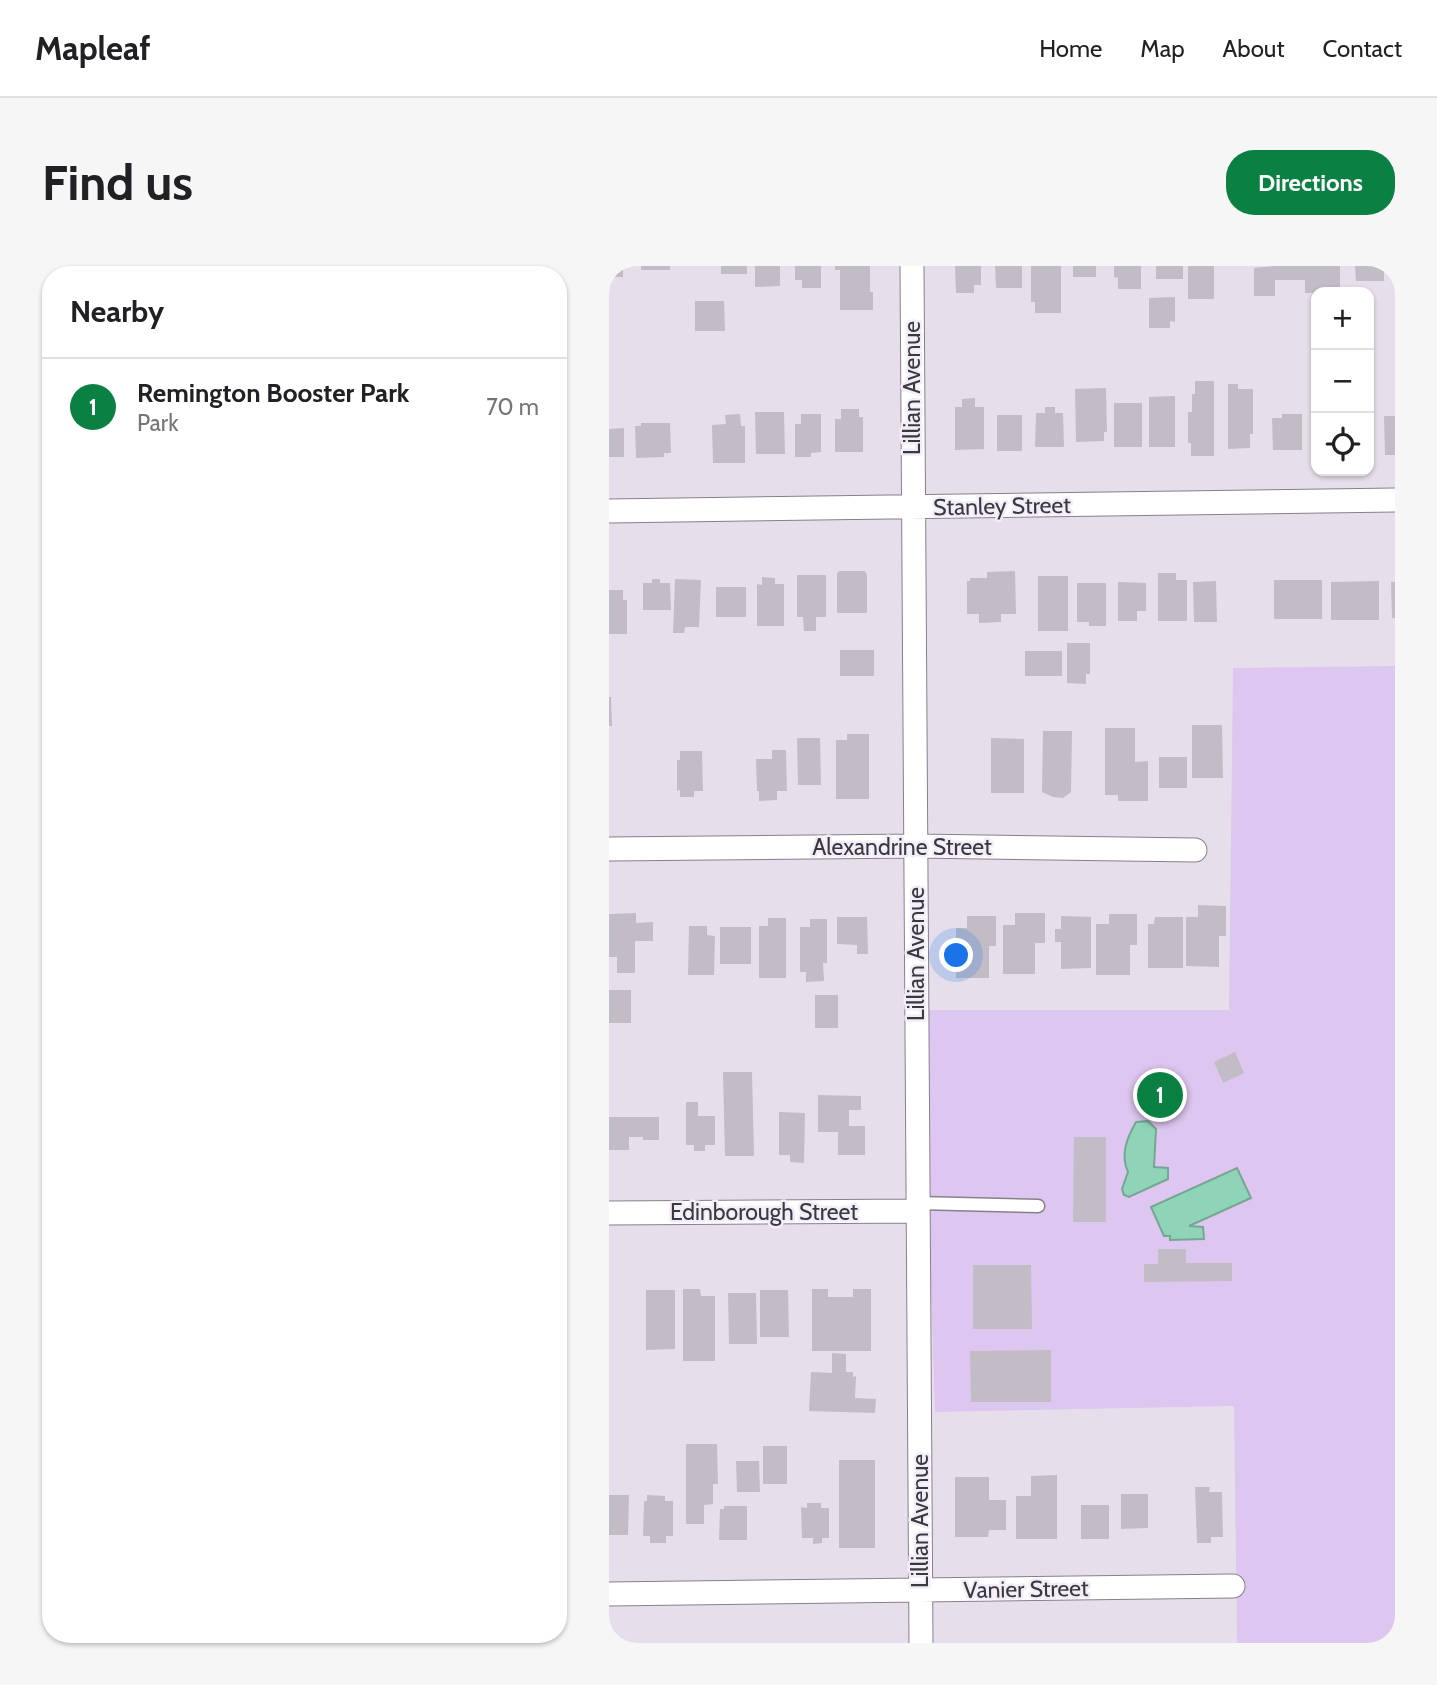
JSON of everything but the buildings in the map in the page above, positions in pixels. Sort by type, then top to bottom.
[{"type":"street","name":"Lillian Avenue","points":[[912,266],[921,1643]]},
{"type":"street","name":"Stanley Street","points":[[609,511],[1395,500]]},
{"type":"street","name":"Alexandrine Street","points":[[609,849],[916,846],[1195,850]]},
{"type":"street","name":"Edinborough Street","points":[[609,1213],[918,1207]]},
{"type":"street","name":"Vanier Street","points":[[609,1594],[1233,1586]]},
{"type":"lane","points":[[918,1207],[1038,1206]]},
{"type":"shaded area","points":[[1395,666],[1395,1643],[1237,1643],[1234,1406],[935,1412],[922,1010],[1229,1010],[1233,668]]},
{"type":"shaded area","points":[[1148,1121],[1156,1129],[1154,1167],[1168,1168],[1168,1179],[1129,1197],[1124,1195],[1122,1189],[1128,1172],[1126,1146],[1136,1122]]},
{"type":"shaded area","points":[[1237,1168],[1251,1198],[1189,1226],[1203,1227],[1204,1239],[1170,1240],[1170,1236],[1164,1236],[1151,1207]]},
{"type":"place","name":"Remington Booster Park","points":[[1160,1095]]}]
